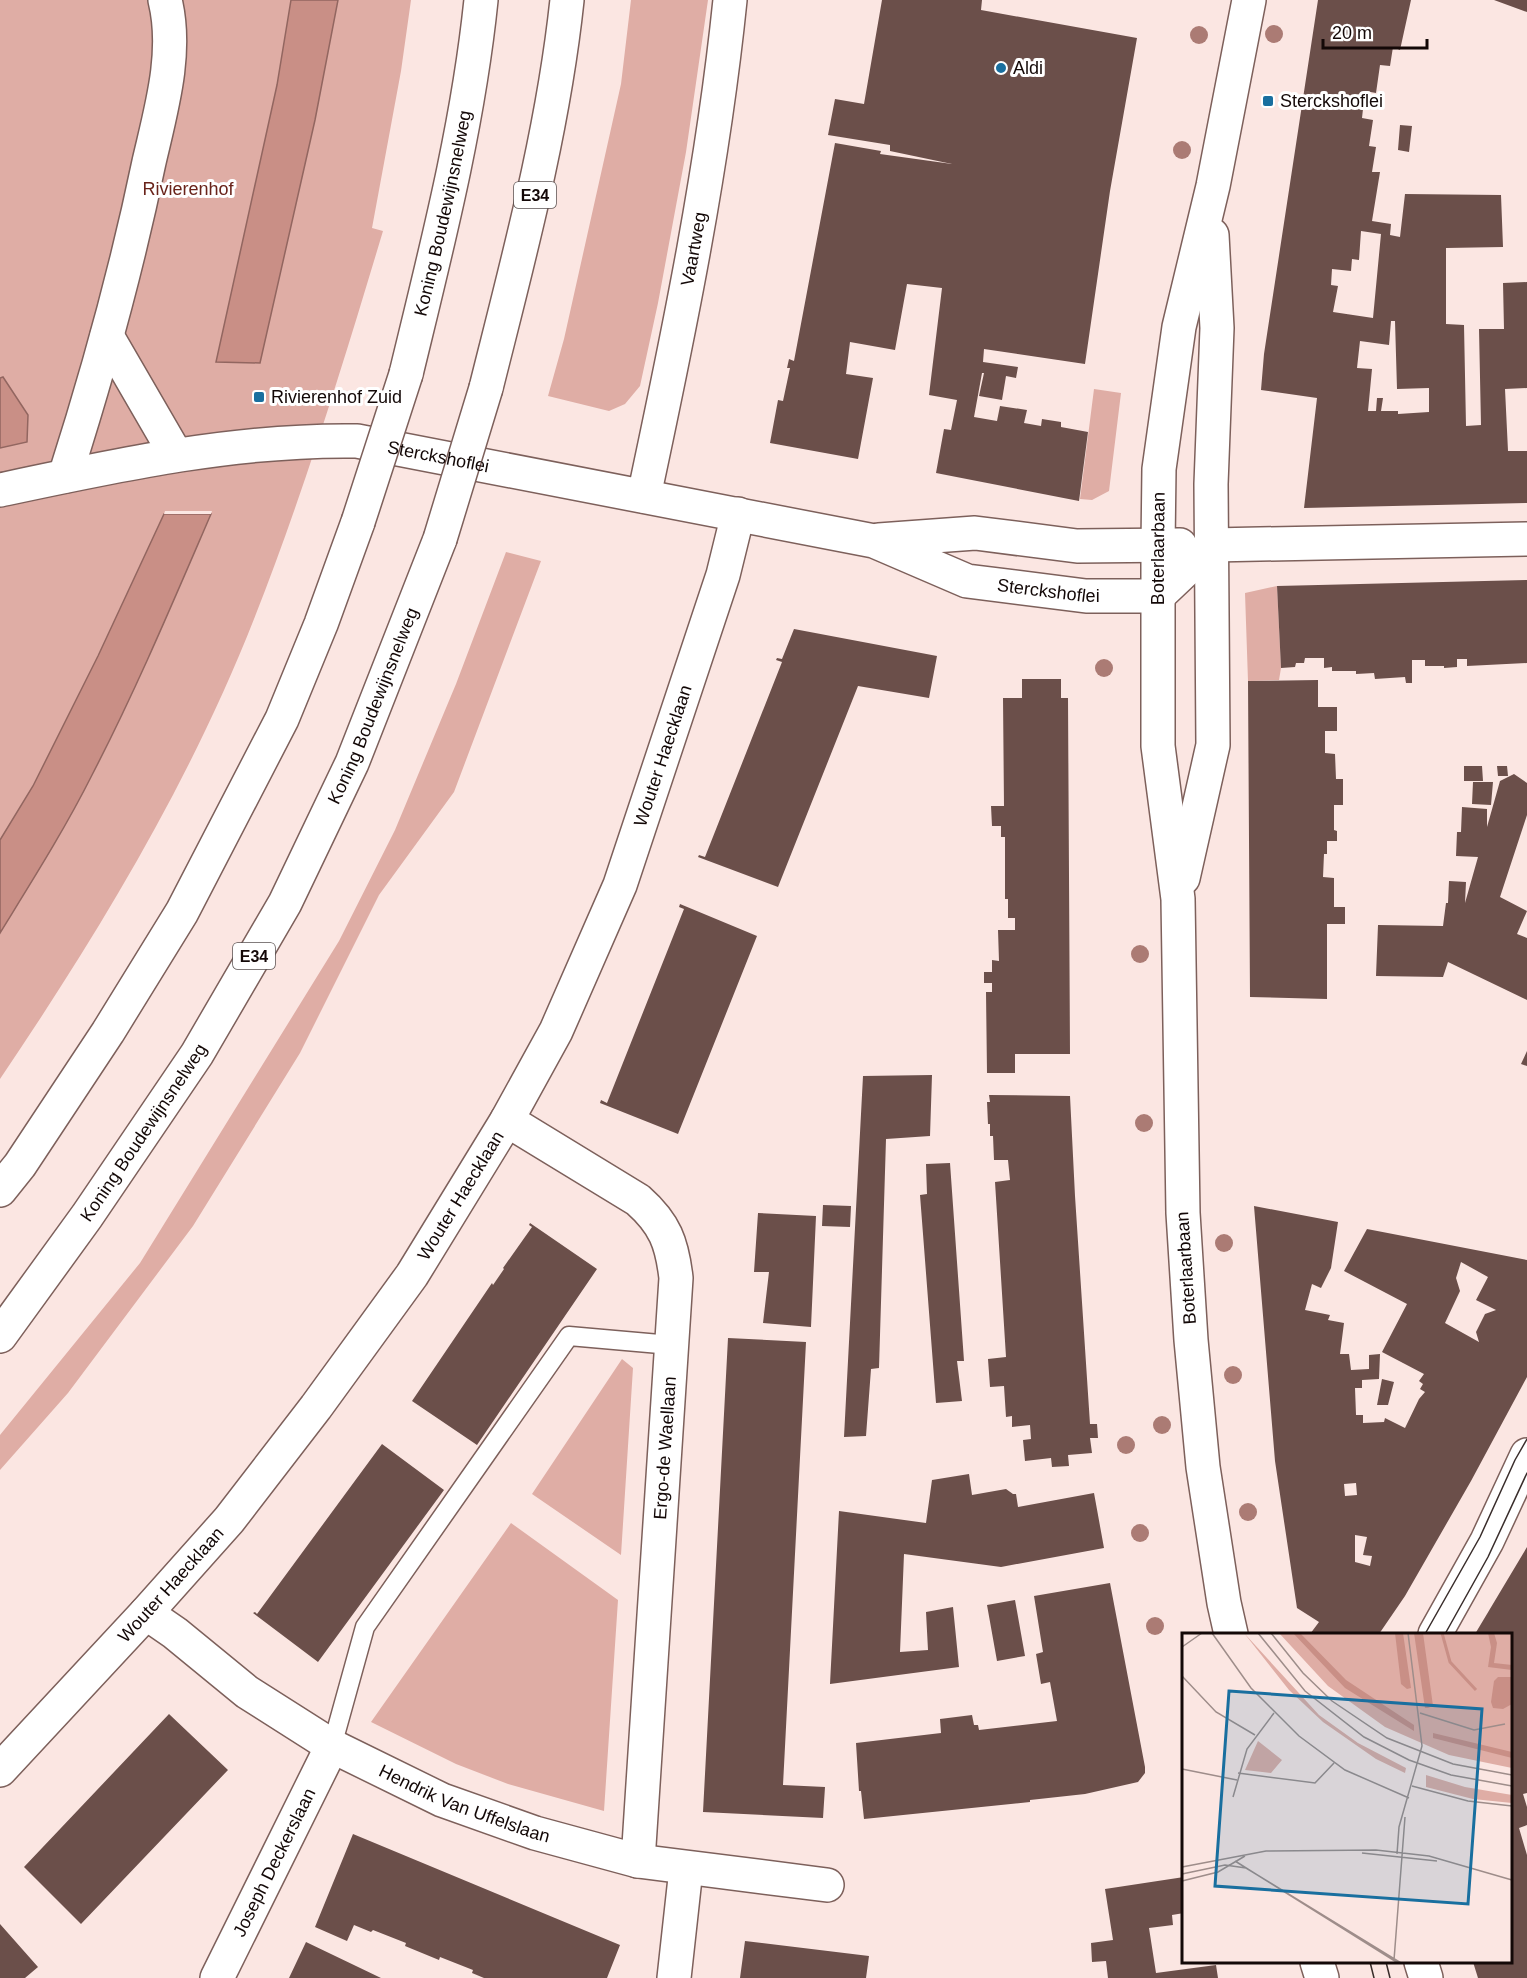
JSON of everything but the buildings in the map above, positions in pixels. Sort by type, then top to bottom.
[{"type":"main road","points":[[66,476],[107,336],[166,86],[169,48],[168,14],[165,0]]},
{"type":"main road","name":"Koning Boudewijnsnelweg","points":[[0,1190],[20,1165],[108,1032],[182,912],[282,719],[321,624],[358,522],[406,374],[451,192],[481,0]]},
{"type":"main road","name":"Koning Boudewijnsnelweg","points":[[0,1336],[87,1216],[197,1054],[285,903],[351,763],[440,539],[486,387],[534,198],[564,35],[567,0]]},
{"type":"main road","name":"Vaartweg","points":[[644,496],[704,189],[724,58],[730,0]]},
{"type":"main road","name":"Boterlaarbaan","points":[[1231,1633],[1203,1467],[1182,1213],[1178,899],[1158,746],[1158,545],[1159,469],[1179,327],[1210,200],[1249,0]]},
{"type":"main road","name":"Boterlaarbaan","points":[[1178,899],[1213,745],[1211,484],[1216,328],[1210,200]]},
{"type":"main road","points":[[107,336],[176,455]]},
{"type":"main road","name":"Sterckshoflei","points":[[0,490],[212,450],[327,440],[357,441],[874,541],[967,581],[1086,596],[1158,596]]},
{"type":"main road","name":"Wouter Haecklaan","points":[[0,1770],[229,1520],[316,1407],[412,1275],[507,1120],[556,1031],[620,885],[723,576],[738,514]]},
{"type":"main road","name":"Sterckshoflei","points":[[874,541],[975,533],[1077,546],[1527,539]]},
{"type":"main road","points":[[1158,596],[1212,545]]},
{"type":"main road","name":"Ergo-de Waellaan","points":[[507,1120],[638,1200],[655,1215],[667,1236],[675,1266],[638,1861]]},
{"type":"main road","points":[[1436,1633],[1487,1540],[1527,1455]]},
{"type":"main road","name":"Hendrik Van Uffelslaan","points":[[146,1613],[175,1633],[247,1692],[332,1746],[442,1800],[536,1833],[638,1861],[686,1869],[827,1885]]},
{"type":"main road","name":"Joseph Deckerslaan","points":[[217,1978],[332,1746]]},
{"type":"main road","points":[[674,1978],[686,1869]]},
{"type":"main road","points":[[1317,1963],[1322,1978]]},
{"type":"main road","points":[[1420,1963],[1426,1978]]},
{"type":"lane","points":[[332,1746],[365,1627],[569,1336],[671,1345]]},
{"type":"green space","name":"Rivierenhof","points":[[0,0],[411,0],[401,71],[372,228],[383,231],[323,426],[254,619],[201,739],[140,856],[72,969],[0,1079]]},
{"type":"green space","points":[[631,0],[708,0],[686,152],[640,386],[625,404],[609,411],[548,396],[564,339],[621,84]]},
{"type":"green space","points":[[1094,389],[1121,393],[1109,491],[1092,500],[1080,499]]},
{"type":"green space","points":[[506,552],[541,561],[454,792],[379,895],[300,1053],[193,1226],[68,1393],[0,1470],[0,1435],[140,1263],[339,941],[395,830],[456,684]]},
{"type":"green space","points":[[1277,586],[1281,668],[1279,680],[1248,681],[1245,593]]},
{"type":"green space","points":[[622,1359],[633,1368],[621,1555],[532,1494]]},
{"type":"green space","points":[[511,1523],[618,1600],[604,1811],[508,1784],[456,1764],[371,1722]]},
{"type":"shaded area","points":[[291,0],[338,0],[315,120],[260,363],[216,362],[277,85]]},
{"type":"shaded area","points":[[3,377],[28,415],[27,442],[0,448],[0,378]]},
{"type":"shaded area","points":[[164,514],[211,514],[154,646],[82,795],[0,933],[0,840],[33,786],[98,656]]},
{"type":"pier","points":[[165,511],[212,511],[211,514],[164,514]]},
{"type":"tram line","points":[[1426,1633],[1480,1537],[1527,1439]]},
{"type":"tram line","points":[[1446,1633],[1488,1557],[1527,1473]]},
{"type":"tram line","points":[[1370,1963],[1374,1978]]},
{"type":"tram line","points":[[1386,1963],[1390,1978]]},
{"type":"place","name":"Aldi","points":[[1001,68]]},
{"type":"place","name":"Sterckshoflei","points":[[1268,101]]},
{"type":"place","name":"Rivierenhof Zuid","points":[[259,397]]}]
